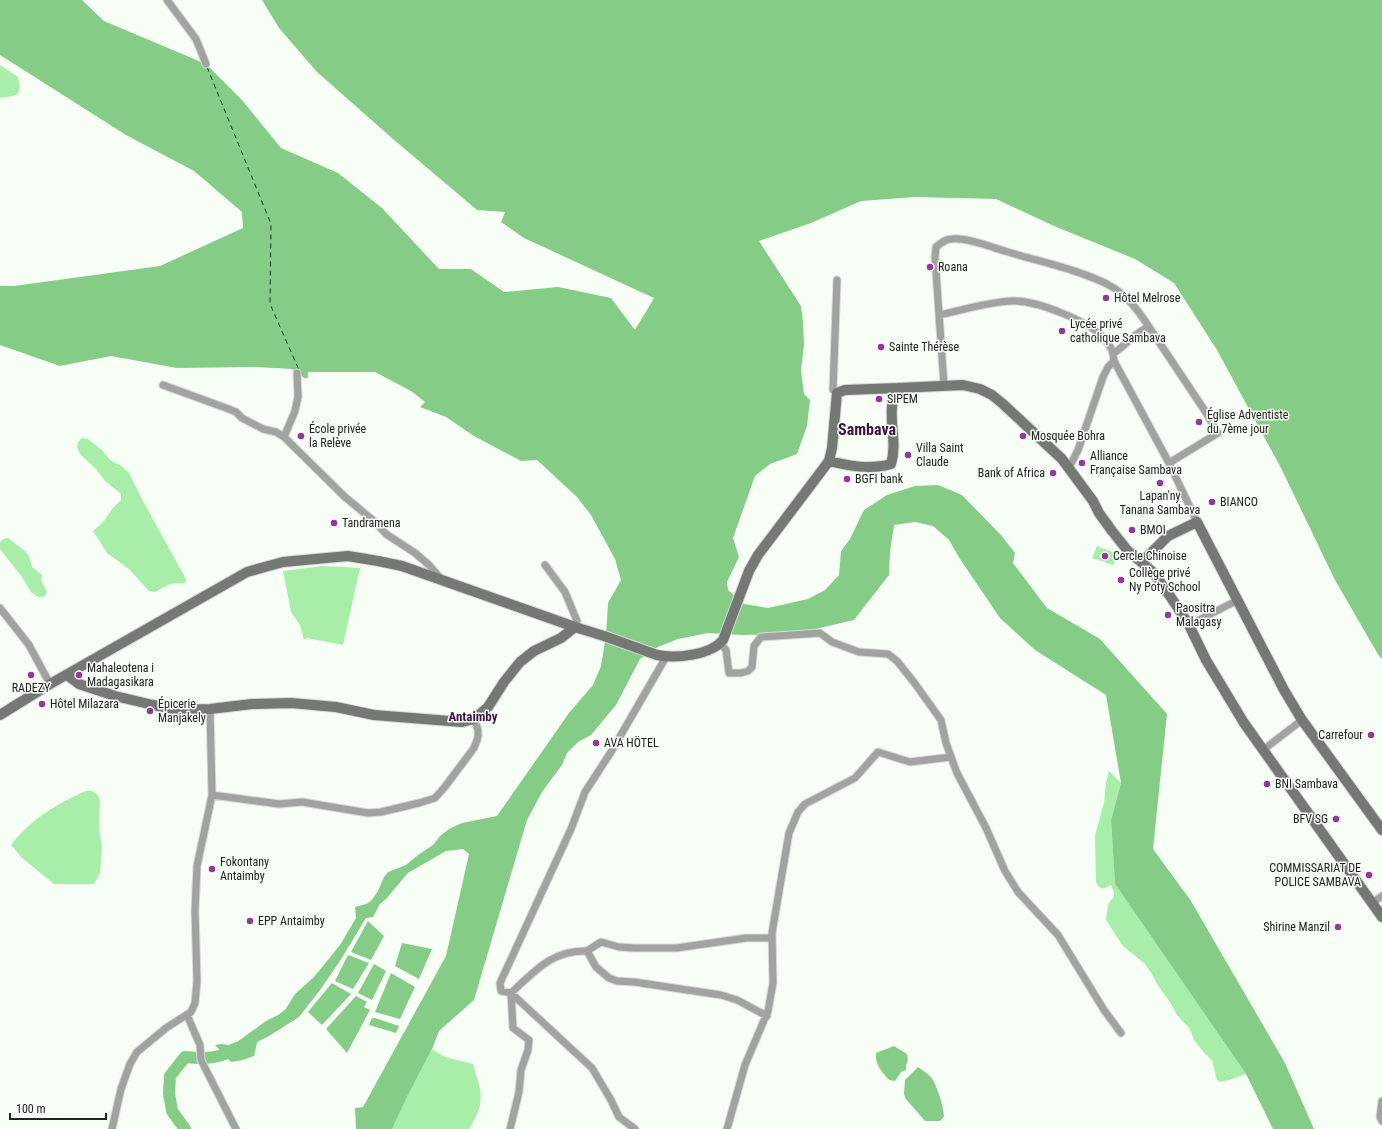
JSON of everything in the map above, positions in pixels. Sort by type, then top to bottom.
[{"type":"main road","points":[[0,715],[50,684],[247,572],[283,562],[348,556],[402,566],[662,656],[680,656],[702,652],[718,646],[722,641],[749,571],[758,555],[829,461],[832,448],[837,393],[845,390],[963,385],[992,395],[1053,450],[1070,468],[1112,531],[1128,550],[1153,572],[1189,625],[1206,660],[1244,723],[1382,917]]},
{"type":"main road","points":[[829,461],[871,468],[891,464],[893,458],[892,407],[898,388]]},
{"type":"main road","points":[[1142,562],[1168,536],[1197,522],[1284,690],[1302,720],[1382,830]]},
{"type":"main road","points":[[67,675],[80,684],[115,696],[153,706],[180,710],[210,709],[252,704],[291,703],[336,707],[374,715],[462,722],[474,719],[488,707],[504,682],[520,662],[534,651],[560,638],[575,627]]},
{"type":"street","points":[[167,0],[196,39],[206,64]]},
{"type":"street","points":[[944,385],[936,290],[936,247],[943,241],[953,238],[972,241],[1055,264],[1107,284],[1122,294],[1135,307],[1205,411],[1218,433],[1169,463]]},
{"type":"street","points":[[837,393],[833,390],[838,280]]},
{"type":"street","points":[[939,315],[1001,302],[1026,301],[1049,308],[1091,327],[1105,339],[1114,353],[1114,361],[1169,463],[1197,522]]},
{"type":"street","points":[[1114,353],[1144,328],[1149,327]]},
{"type":"street","points":[[1070,468],[1078,450],[1103,377],[1108,367],[1114,361]]},
{"type":"street","points":[[284,437],[295,411],[298,397],[297,373]]},
{"type":"street","points":[[163,385],[226,408],[264,429],[276,432],[284,437],[345,497],[375,522],[386,534],[415,553],[429,565],[443,581]]},
{"type":"street","points":[[545,565],[565,592],[577,621],[575,627]]},
{"type":"street","points":[[1189,625],[1238,600]]},
{"type":"street","points":[[0,608],[29,646],[50,684]]},
{"type":"street","points":[[722,641],[726,650],[729,673],[741,673],[748,671],[752,667],[754,646],[761,637],[820,633],[832,642],[859,652],[888,654],[897,661],[941,720],[957,773],[986,828],[1005,871],[1018,892],[1058,935],[1104,1010],[1121,1033]]},
{"type":"street","points":[[635,1129],[620,1117],[592,1068],[511,993],[501,991],[500,983],[571,828],[585,792],[611,752],[662,656]]},
{"type":"street","points":[[112,1129],[121,1089],[130,1064],[137,1052],[166,1028],[191,1012],[195,1003],[197,982],[195,911],[197,866],[212,795],[210,709]]},
{"type":"street","points":[[212,795],[279,804],[302,802],[368,813],[381,812],[419,803],[435,798],[474,748],[478,736],[474,719]]},
{"type":"street","points":[[1263,750],[1302,720]]},
{"type":"street","points":[[727,1129],[745,1065],[766,1016],[773,982],[772,938],[789,833],[798,812],[805,804],[855,778],[878,752],[910,762],[951,757]]},
{"type":"street","points":[[1372,903],[1382,896]]},
{"type":"street","points":[[511,993],[547,961],[574,951],[587,951],[601,942],[619,947],[677,948],[746,938],[772,938]]},
{"type":"street","points":[[587,951],[596,967],[609,978],[617,981],[634,982],[721,995],[737,1000],[766,1016]]},
{"type":"street","points":[[510,1129],[519,1092],[520,1070],[528,1050],[529,1040],[513,1028],[511,993]]},
{"type":"street","points":[[187,1015],[200,1045],[201,1059],[236,1129]]},
{"type":"street","points":[[1382,1101],[1380,1116],[1382,1121]]},
{"type":"shaded area","points":[[0,0],[82,0],[104,21],[206,64],[242,100],[281,148],[338,173],[382,208],[439,269],[471,269],[504,292],[558,287],[611,298],[635,330],[654,298],[524,238],[501,222],[505,212],[477,210],[317,72],[279,28],[262,0],[1382,0],[1382,659],[1335,580],[1281,468],[1217,350],[1174,283],[1135,259],[1054,226],[996,199],[915,197],[861,201],[811,223],[759,241],[801,306],[804,345],[801,370],[804,394],[810,400],[807,426],[797,454],[770,464],[755,476],[733,538],[739,557],[727,582],[728,590],[744,604],[768,608],[808,599],[825,590],[839,575],[841,551],[850,539],[864,510],[887,495],[915,486],[938,485],[962,495],[1001,535],[1015,553],[1013,563],[1047,608],[1100,639],[1167,714],[1153,849],[1191,901],[1285,1063],[1314,1129],[1273,1129],[1246,1074],[1115,884],[1111,820],[1121,783],[1106,695],[1035,650],[1000,618],[949,540],[933,526],[915,522],[894,525],[890,552],[889,575],[854,620],[794,634],[742,635],[708,633],[678,639],[658,647],[640,659],[616,705],[591,735],[578,742],[567,753],[562,765],[542,792],[527,820],[474,1000],[439,1031],[432,1049],[392,1129],[356,1129],[355,1108],[363,1107],[446,956],[469,854],[463,849],[446,851],[408,873],[380,904],[373,917],[366,918],[340,961],[299,1017],[259,1041],[257,1043],[254,1056],[231,1062],[215,1045],[229,1045],[237,1042],[266,1021],[285,1010],[295,994],[314,977],[340,945],[356,918],[355,907],[371,901],[388,872],[406,865],[433,845],[440,836],[449,829],[462,823],[497,816],[569,713],[593,685],[601,666],[606,636],[608,603],[621,580],[615,559],[591,515],[577,497],[537,460],[521,461],[474,436],[446,417],[420,407],[425,402],[411,391],[375,372],[308,372],[308,378],[304,378],[292,369],[257,367],[177,368],[111,356],[60,366],[0,345],[0,286],[14,286],[160,266],[243,228],[242,212],[194,171],[126,135],[0,55]]},
{"type":"shaded area","points":[[0,65],[18,77],[20,89],[14,96],[0,98]]},
{"type":"shaded area","points":[[82,438],[88,439],[102,450],[110,460],[123,467],[129,473],[186,579],[186,582],[170,584],[155,592],[149,591],[129,569],[107,553],[93,531],[104,521],[112,509],[121,500],[121,494],[105,481],[96,469],[81,455],[77,448],[78,442]]},
{"type":"shaded area","points":[[8,538],[25,551],[29,556],[32,567],[42,575],[41,580],[47,592],[44,597],[38,597],[31,592],[22,577],[0,549],[0,542],[3,539]]},
{"type":"shaded area","name":"Cercle Chinoise","points":[[1097,546],[1118,554],[1113,565],[1092,558]]},
{"type":"shaded area","points":[[323,566],[360,568],[343,645],[307,638],[304,640],[300,625],[291,612],[283,571]]},
{"type":"shaded area","points":[[1109,771],[1121,783],[1111,820],[1115,884],[1246,1074],[1220,1082],[1217,1080],[1212,1060],[1194,1040],[1190,1029],[1177,1015],[1145,964],[1123,946],[1106,920],[1108,906],[1114,897],[1114,893],[1111,885],[1104,889],[1099,887],[1096,882],[1095,836],[1104,803]]},
{"type":"shaded area","points":[[86,791],[92,791],[98,795],[100,800],[99,826],[102,847],[100,873],[94,884],[54,884],[21,857],[11,845],[27,828],[45,813]]},
{"type":"shaded area","points":[[368,921],[384,936],[371,960],[351,952]]},
{"type":"shaded area","points":[[402,943],[432,949],[419,979],[395,966]]},
{"type":"shaded area","points":[[348,955],[369,963],[353,989],[335,981]]},
{"type":"shaded area","points":[[374,964],[386,971],[372,1000],[358,993]]},
{"type":"shaded area","points":[[391,973],[415,987],[400,1019],[375,1012]]},
{"type":"shaded area","points":[[332,983],[351,994],[322,1025],[308,1012]]},
{"type":"shaded area","points":[[356,996],[367,1002],[364,1007],[370,1010],[347,1053],[326,1029]]},
{"type":"shaded area","points":[[372,1018],[399,1026],[396,1033],[369,1025]]},
{"type":"shaded area","points":[[894,1046],[907,1054],[908,1060],[906,1070],[901,1072],[895,1081],[889,1080],[884,1074],[878,1065],[876,1057],[876,1053]]},
{"type":"shaded area","points":[[432,1049],[445,1057],[473,1064],[479,1083],[481,1097],[478,1112],[474,1120],[469,1129],[392,1129],[408,1095]]},
{"type":"shaded area","points":[[918,1067],[931,1077],[938,1091],[944,1113],[944,1117],[940,1121],[925,1121],[905,1098],[905,1080]]},
{"type":"waterway","points":[[185,1129],[172,1111],[169,1093],[170,1076],[185,1057],[199,1058],[218,1056],[237,1048]]},
{"type":"ferry route","points":[[207,67],[271,224],[270,304],[299,370]]},
{"type":"place","name":"Roana","points":[[930,267]]},
{"type":"place","name":"Hôtel Melrose","points":[[1106,298]]},
{"type":"place","name":"Lycée privé catholique Sambava","points":[[1062,331]]},
{"type":"place","name":"Sainte Thérèse","points":[[881,347]]},
{"type":"place","name":"SIPEM","points":[[879,399]]},
{"type":"place","name":"Église Adventiste du 7ème jour","points":[[1199,422]]},
{"type":"place","name":"École privée la Relève","points":[[301,436]]},
{"type":"place","name":"Mosquée Bohra","points":[[1023,436]]},
{"type":"place","name":"Villa Saint Claude","points":[[908,455]]},
{"type":"place","name":"Alliance Française Sambava","points":[[1082,463]]},
{"type":"place","name":"Bank of Africa","points":[[1053,473]]},
{"type":"place","name":"BGFI bank","points":[[847,479]]},
{"type":"place","name":"Lapan'ny Tanana Sambava","points":[[1160,483]]},
{"type":"place","name":"BIANCO","points":[[1212,502]]},
{"type":"place","name":"Tandramena","points":[[334,523]]},
{"type":"place","name":"BMOI","points":[[1132,530]]},
{"type":"place","name":"Cercle Chinoise","points":[[1105,556]]},
{"type":"place","name":"Collège privé Ny Poty School","points":[[1121,580]]},
{"type":"place","name":"Paositra Malagasy","points":[[1168,615]]},
{"type":"place","name":"RADEZY","points":[[31,675]]},
{"type":"place","name":"Mahaleotena i Madagasikara","points":[[79,675]]},
{"type":"place","name":"Hôtel Milazara","points":[[42,704]]},
{"type":"place","name":"Épicerie Manjakely","points":[[150,711]]},
{"type":"place","name":"Carrefour","points":[[1371,735]]},
{"type":"place","name":"AVA HÖTEL","points":[[596,743]]},
{"type":"place","name":"BNI Sambava","points":[[1267,784]]},
{"type":"place","name":"BFV SG","points":[[1336,819]]},
{"type":"place","name":"Fokontany Antaimby","points":[[212,869]]},
{"type":"place","name":"COMMISSARIAT DE POLICE SAMBAVA","points":[[1369,875]]},
{"type":"place","name":"EPP Antaimby","points":[[250,921]]},
{"type":"place","name":"Shirine Manzil","points":[[1338,927]]},
{"type":"district","name":"Sambava","points":[[867,429]]},
{"type":"district","name":"Antaimby","points":[[473,716]]}]
